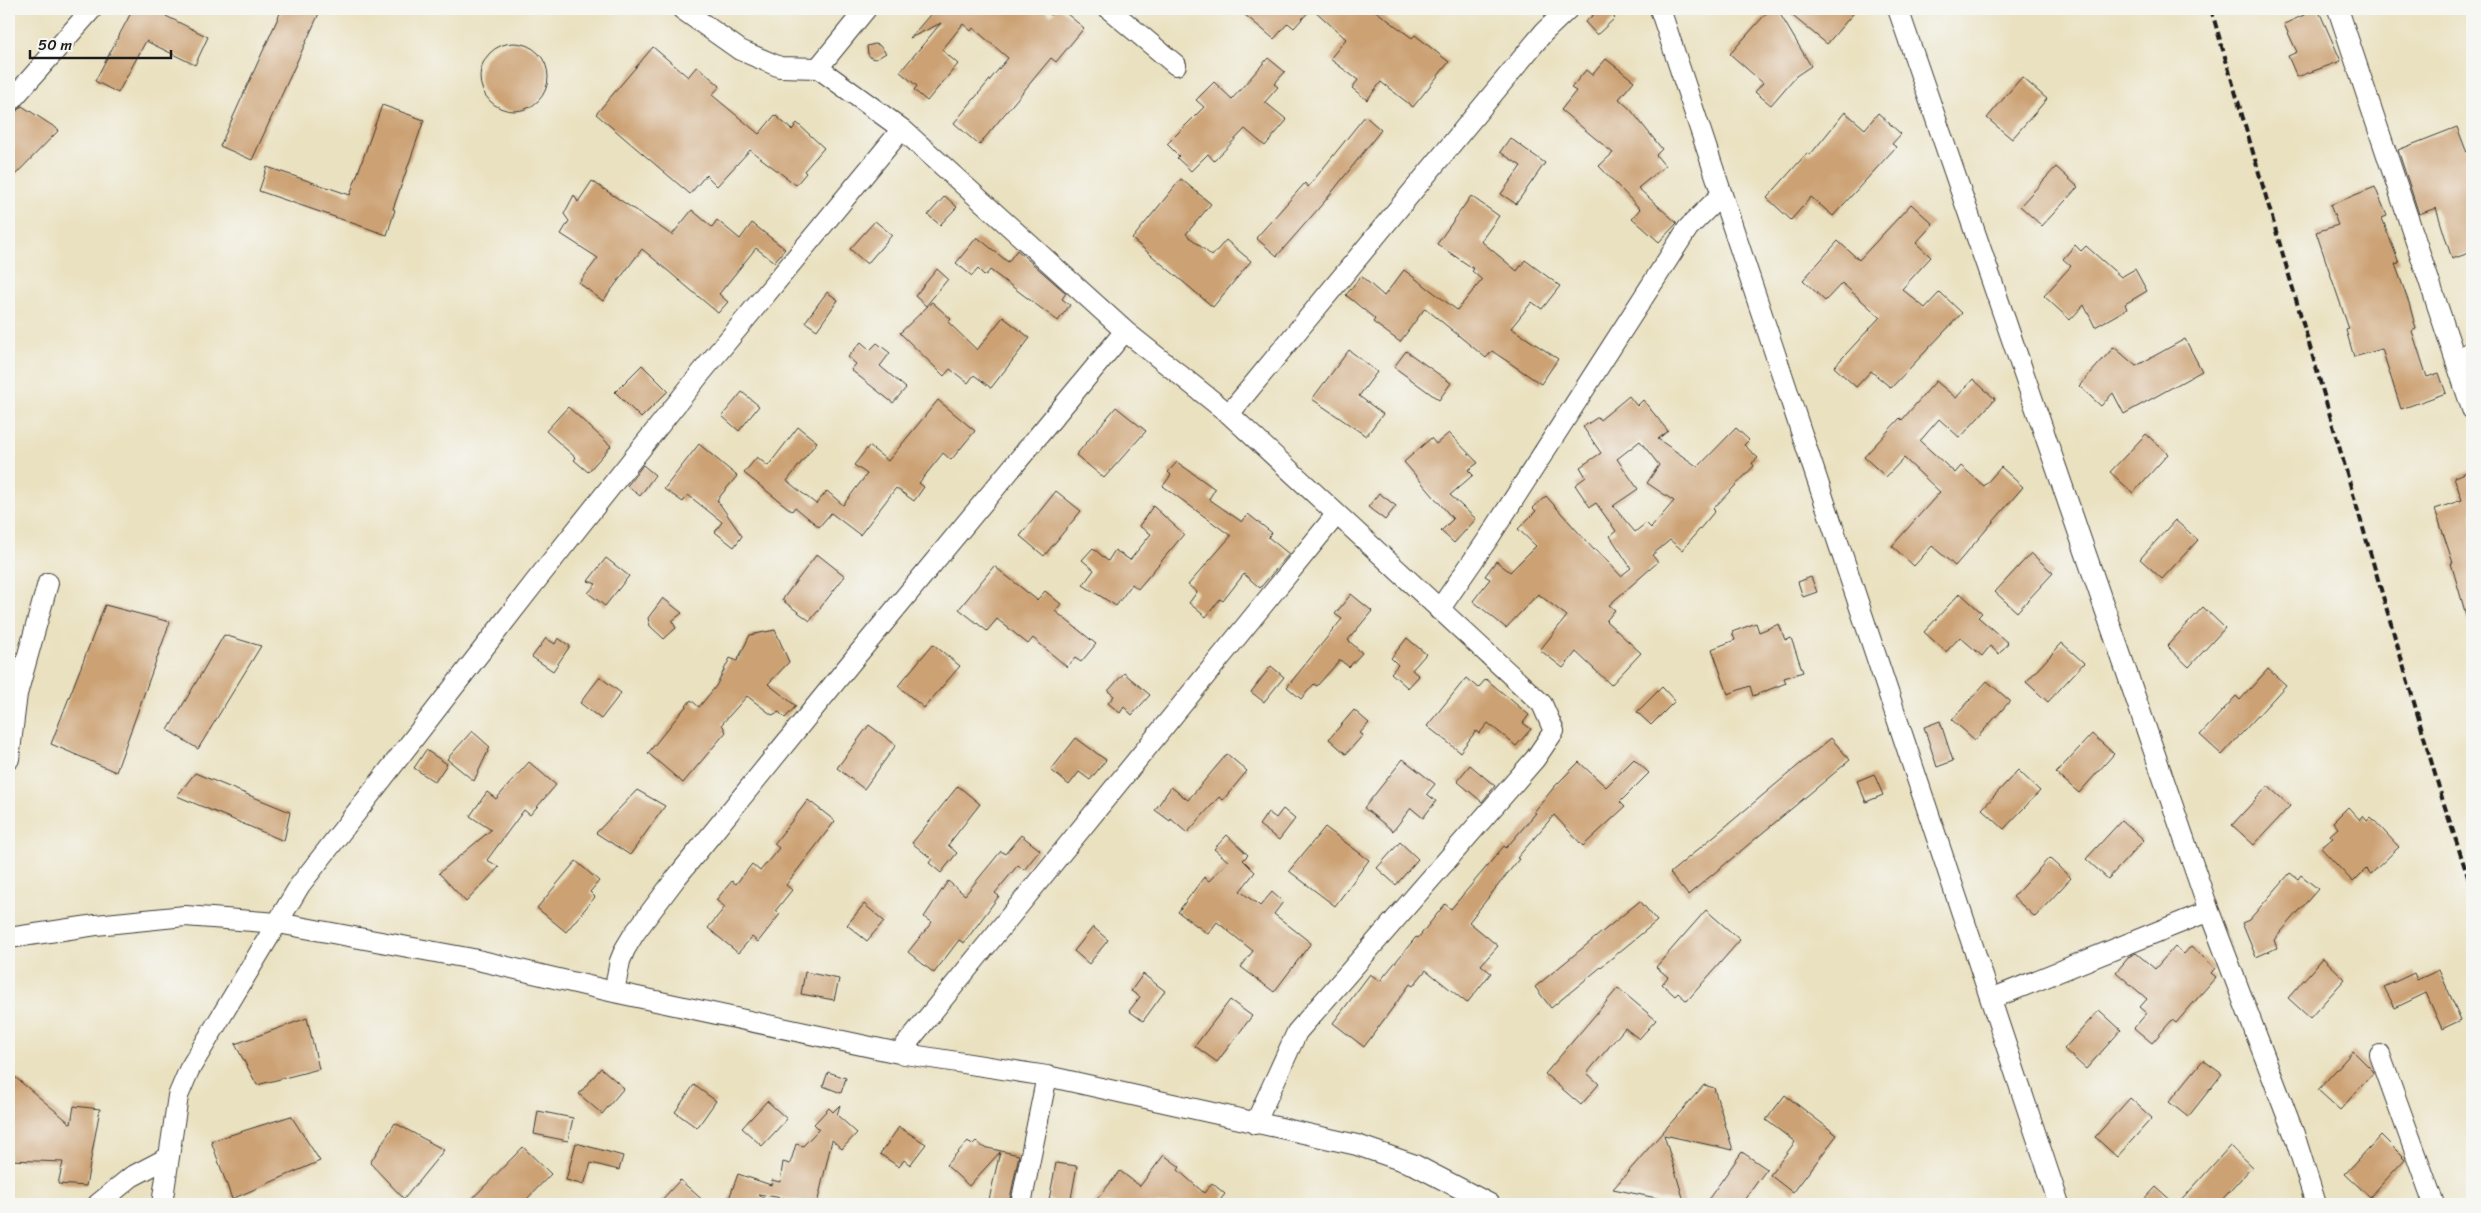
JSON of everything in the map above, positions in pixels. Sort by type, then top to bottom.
[{"type":"street","points":[[9,103],[92,9]]},
{"type":"street","points":[[682,9],[740,50],[780,67],[818,68],[902,129],[1125,331],[1229,414],[1542,704],[1554,731],[1536,758],[1297,1032],[1255,1124]]},
{"type":"street","points":[[818,68],[866,9]]},
{"type":"street","points":[[1109,9],[1176,65]]},
{"type":"street","points":[[1229,414],[1544,32],[1568,9]]},
{"type":"street","points":[[1660,9],[2059,1204]]},
{"type":"street","points":[[1898,9],[2209,911],[2294,1134],[2316,1204]]},
{"type":"street","points":[[2338,9],[2464,356],[2472,409]]},
{"type":"street","points":[[162,1204],[178,1096],[189,1070],[300,885],[535,582],[701,373],[902,129]]},
{"type":"street","points":[[1439,610],[1501,520],[1688,228],[1722,194]]},
{"type":"street","points":[[614,992],[620,960],[625,949],[665,893],[852,661],[1125,331]]},
{"type":"street","points":[[899,1053],[1336,515]]},
{"type":"street","points":[[9,759],[17,694],[48,583]]},
{"type":"street","points":[[1991,999],[2209,911]]},
{"type":"street","points":[[9,938],[96,925],[185,916],[278,923],[473,959],[614,992],[899,1053],[1047,1076],[1255,1124],[1356,1145],[1415,1165],[1490,1204]]},
{"type":"street","points":[[2380,1055],[2434,1204]]},
{"type":"street","points":[[1021,1204],[1047,1076]]},
{"type":"street","points":[[98,1204],[131,1177],[168,1156]]},
{"type":"building","points":[[133,9],[170,9],[166,16],[208,37],[195,65],[146,41],[118,93],[95,81]]},
{"type":"building","points":[[282,9],[321,9],[252,160],[220,146]]},
{"type":"building","points":[[935,9],[1043,9],[1051,15],[1056,9],[1061,9],[1084,28],[1056,62],[1051,58],[979,145],[954,123],[1008,58],[973,28],[971,31],[963,24],[942,50],[958,64],[927,101],[914,90],[917,86],[900,72],[941,23],[910,38]]},
{"type":"building","points":[[1238,9],[1311,9],[1294,28],[1288,23],[1274,39]]},
{"type":"building","points":[[1313,9],[1373,9],[1412,38],[1415,35],[1449,62],[1413,107],[1381,82],[1367,100],[1352,88],[1358,80],[1330,59],[1346,39]]},
{"type":"building","points":[[1600,9],[1606,9],[1615,18],[1597,35],[1585,22]]},
{"type":"building","points":[[1770,9],[1777,9],[1811,66],[1796,76],[1771,105],[1755,92],[1763,83],[1730,54]]},
{"type":"building","points":[[1784,9],[1857,9],[1827,44]]},
{"type":"building","points":[[2301,9],[2318,9],[2341,61],[2297,77],[2288,56],[2297,52],[2284,24],[2304,15]]},
{"type":"building","points":[[521,43],[533,49],[542,58],[548,70],[546,90],[538,101],[521,111],[507,111],[490,101],[482,90],[480,70],[490,53],[501,45]]},
{"type":"building","points":[[879,45],[886,53],[876,59],[871,58],[868,54],[867,46]]},
{"type":"building","points":[[653,47],[688,77],[697,66],[720,86],[712,95],[759,134],[775,115],[792,130],[797,123],[824,148],[804,171],[806,173],[796,185],[750,150],[717,186],[706,175],[690,194],[596,114]]},
{"type":"building","points":[[1268,58],[1285,72],[1274,84],[1278,87],[1265,102],[1287,120],[1265,146],[1245,129],[1214,161],[1208,154],[1191,171],[1177,158],[1179,156],[1167,144],[1204,107],[1196,100],[1214,82],[1232,99]]},
{"type":"building","points":[[1606,59],[1634,81],[1619,99],[1630,109],[1662,149],[1656,155],[1665,166],[1638,188],[1677,223],[1659,242],[1632,218],[1640,209],[1599,166],[1613,153],[1561,110],[1576,91],[1571,88],[1586,70],[1592,75]]},
{"type":"building","points":[[2022,77],[2047,99],[2012,139],[1987,118]]},
{"type":"building","points":[[382,105],[424,120],[393,209],[395,210],[387,235],[259,191],[267,167],[350,195]]},
{"type":"building","points":[[22,106],[59,130],[9,181],[9,115]]},
{"type":"building","points":[[1845,112],[1865,129],[1878,113],[1901,134],[1892,144],[1896,147],[1833,216],[1811,197],[1791,220],[1767,198],[1807,153],[1810,155]]},
{"type":"building","points":[[1365,116],[1381,130],[1325,201],[1277,256],[1256,238],[1305,183],[1308,187]]},
{"type":"building","points":[[2457,127],[2472,166],[2472,252],[2452,259],[2436,208],[2419,214],[2398,150]]},
{"type":"building","points":[[1510,138],[1545,163],[1516,204],[1501,194],[1521,166],[1500,152]]},
{"type":"building","points":[[2056,167],[2078,187],[2042,226],[2020,206]]},
{"type":"building","points":[[1181,179],[1211,204],[1186,234],[1212,256],[1226,240],[1251,261],[1213,307],[1132,239]]},
{"type":"building","points":[[592,181],[672,235],[692,210],[712,227],[717,220],[740,239],[752,223],[785,249],[774,262],[756,248],[719,294],[728,302],[718,313],[642,249],[603,301],[579,283],[598,258],[561,234],[569,221],[564,214],[574,195],[578,202]]},
{"type":"building","points":[[2375,187],[2387,216],[2382,218],[2399,263],[2395,264],[2409,303],[2416,329],[2412,331],[2427,377],[2439,373],[2446,393],[2401,409],[2382,349],[2354,357],[2346,330],[2349,329],[2316,232],[2338,225],[2330,205]]},
{"type":"building","points":[[945,196],[957,207],[940,225],[928,215]]},
{"type":"building","points":[[1471,196],[1499,216],[1481,241],[1517,271],[1525,260],[1560,286],[1542,309],[1532,302],[1511,328],[1558,359],[1541,384],[1492,351],[1486,358],[1425,308],[1400,342],[1373,322],[1375,319],[1346,295],[1361,276],[1384,296],[1404,270],[1457,310],[1482,280],[1472,271],[1474,269],[1437,244]]},
{"type":"building","points":[[1911,204],[1933,224],[1916,243],[1931,257],[1902,289],[1925,308],[1940,292],[1962,313],[1891,388],[1871,371],[1856,387],[1834,367],[1880,317],[1842,283],[1825,301],[1803,280],[1838,241],[1859,260]]},
{"type":"building","points":[[875,221],[892,235],[867,264],[850,249]]},
{"type":"building","points":[[977,237],[1008,262],[1017,250],[1066,293],[1062,299],[1070,305],[1058,321],[990,270],[985,276],[978,269],[972,276],[956,263]]},
{"type":"building","points":[[2075,245],[2081,251],[2086,246],[2121,277],[2135,269],[2147,291],[2125,304],[2127,309],[2095,327],[2084,305],[2070,320],[2044,296],[2071,266],[2063,259]]},
{"type":"building","points":[[937,269],[948,279],[926,306],[915,296]]},
{"type":"building","points":[[827,292],[838,300],[817,330],[805,322]]},
{"type":"building","points":[[932,302],[951,319],[948,322],[977,350],[1003,317],[1030,338],[991,388],[974,375],[968,383],[950,369],[944,376],[900,333]]},
{"type":"building","points":[[2185,339],[2202,371],[2124,414],[2113,393],[2101,406],[2079,386],[2114,347],[2136,366]]},
{"type":"building","points":[[861,342],[870,350],[877,343],[890,353],[880,366],[906,388],[893,403],[851,370],[856,364],[848,357]]},
{"type":"building","points":[[1349,350],[1377,372],[1359,396],[1383,414],[1366,436],[1312,399]]},
{"type":"building","points":[[1406,351],[1451,383],[1439,400],[1394,367]]},
{"type":"building","points":[[642,365],[668,391],[641,418],[615,392]]},
{"type":"building","points":[[1973,379],[1995,399],[1960,438],[1939,419],[1920,441],[1955,473],[1961,466],[1984,486],[2001,467],[2023,487],[1955,566],[1932,546],[1914,566],[1892,546],[1940,492],[1904,458],[1886,477],[1864,457],[1900,418],[1902,420],[1936,381],[1956,398]]},
{"type":"building","points":[[742,392],[759,406],[739,431],[722,416]]},
{"type":"building","points":[[1629,396],[1637,406],[1643,400],[1668,431],[1658,439],[1698,467],[1736,428],[1749,440],[1744,445],[1758,458],[1752,463],[1754,466],[1713,509],[1715,511],[1682,550],[1670,540],[1652,555],[1658,562],[1609,605],[1615,610],[1606,621],[1641,653],[1611,685],[1576,652],[1563,668],[1540,650],[1567,616],[1538,594],[1506,628],[1473,601],[1490,579],[1485,576],[1496,561],[1510,572],[1536,546],[1518,529],[1536,511],[1533,508],[1546,496],[1594,550],[1596,549],[1621,576],[1631,568],[1610,536],[1616,531],[1596,503],[1590,507],[1575,485],[1586,477],[1580,467],[1601,453],[1583,427],[1598,417],[1600,420]],"holes":[[[1640,441],[1659,465],[1647,483],[1674,501],[1651,528],[1646,523],[1635,532],[1613,506],[1638,489],[1617,459]]]},
{"type":"building","points":[[938,400],[975,431],[951,460],[943,453],[919,483],[924,487],[914,501],[896,488],[860,535],[831,513],[819,527],[795,507],[792,511],[744,473],[757,457],[768,466],[798,427],[817,442],[787,481],[816,504],[827,491],[843,505],[867,474],[854,465],[869,446],[888,461]]},
{"type":"building","points":[[568,407],[611,446],[588,472],[574,460],[576,458],[546,431]]},
{"type":"building","points":[[1116,407],[1146,431],[1104,478],[1076,455]]},
{"type":"building","points":[[1449,433],[1478,463],[1468,470],[1473,475],[1450,495],[1476,519],[1454,543],[1441,531],[1453,519],[1404,462],[1431,438],[1436,444]]},
{"type":"building","points":[[2146,434],[2168,454],[2133,493],[2110,472]]},
{"type":"building","points":[[699,444],[737,476],[717,500],[742,536],[734,547],[715,532],[722,522],[688,495],[683,502],[664,489]]},
{"type":"building","points":[[1177,462],[1215,489],[1209,499],[1242,522],[1248,514],[1272,533],[1268,537],[1289,554],[1260,588],[1244,574],[1223,601],[1220,599],[1206,617],[1189,603],[1197,592],[1188,585],[1231,536],[1163,486],[1171,475],[1168,472]]},
{"type":"building","points":[[643,465],[655,475],[640,496],[627,486]]},
{"type":"building","points":[[2472,470],[2472,621],[2468,622],[2451,563],[2453,563],[2435,509],[2462,500],[2454,477]]},
{"type":"building","points":[[1056,491],[1081,511],[1044,556],[1020,536]]},
{"type":"building","points":[[1379,493],[1396,506],[1385,520],[1368,507]]},
{"type":"building","points":[[1153,506],[1184,534],[1138,589],[1132,584],[1116,606],[1083,585],[1094,570],[1082,560],[1093,548],[1108,561],[1115,550],[1130,560],[1151,534],[1139,526]]},
{"type":"building","points":[[2175,520],[2198,540],[2162,579],[2140,559]]},
{"type":"building","points":[[2031,553],[2053,573],[2017,612],[1995,592]]},
{"type":"building","points":[[817,554],[845,576],[810,621],[782,600]]},
{"type":"building","points":[[606,558],[629,576],[605,606],[588,593],[596,584],[588,581]]},
{"type":"building","points":[[994,566],[1037,600],[1045,591],[1061,604],[1055,611],[1096,644],[1081,662],[1075,658],[1067,667],[1033,638],[1028,644],[997,619],[987,631],[959,609]]},
{"type":"building","points":[[1811,577],[1817,592],[1803,597],[1798,582]]},
{"type":"building","points":[[1960,593],[1982,613],[1978,617],[2008,643],[1999,654],[1990,646],[1982,656],[1960,637],[1946,652],[1924,632]]},
{"type":"building","points":[[1351,594],[1372,611],[1348,640],[1362,653],[1349,667],[1340,660],[1317,686],[1314,684],[1301,699],[1287,687],[1342,619],[1335,614]]},
{"type":"building","points":[[663,598],[682,613],[672,621],[676,628],[664,639],[650,626],[648,618]]},
{"type":"building","points":[[105,605],[170,622],[116,772],[51,744]]},
{"type":"building","points":[[2203,607],[2225,628],[2189,667],[2167,646]]},
{"type":"building","points":[[1756,623],[1759,632],[1779,624],[1785,640],[1791,638],[1803,672],[1784,678],[1786,683],[1753,696],[1750,686],[1728,694],[1712,649],[1735,640],[1732,632]]},
{"type":"building","points":[[775,630],[789,662],[768,684],[796,706],[785,718],[779,712],[772,715],[747,696],[722,724],[726,732],[683,783],[648,753],[691,700],[699,707],[716,686],[730,658],[737,661],[750,635]]},
{"type":"building","points":[[224,635],[261,646],[198,749],[168,730]]},
{"type":"building","points":[[546,638],[555,644],[558,638],[570,646],[553,671],[532,657]]},
{"type":"building","points":[[1407,638],[1426,654],[1412,670],[1419,676],[1408,688],[1391,673],[1398,665],[1391,658]]},
{"type":"building","points":[[2062,643],[2084,663],[2048,702],[2026,682]]},
{"type":"building","points":[[933,644],[960,666],[924,708],[898,686]]},
{"type":"building","points":[[1271,666],[1284,677],[1264,702],[1251,692]]},
{"type":"building","points":[[2268,669],[2286,685],[2222,755],[2200,735],[2236,696],[2240,700]]},
{"type":"building","points":[[1124,673],[1150,695],[1132,715],[1124,707],[1120,713],[1108,703],[1114,696],[1108,691]]},
{"type":"building","points":[[600,677],[621,693],[601,719],[580,703]]},
{"type":"building","points":[[1466,678],[1478,688],[1486,679],[1529,715],[1523,723],[1531,729],[1516,746],[1488,723],[1479,734],[1476,731],[1460,752],[1427,726]]},
{"type":"building","points":[[1987,681],[2010,701],[1975,740],[1952,720]]},
{"type":"building","points":[[1662,687],[1675,701],[1651,725],[1637,712]]},
{"type":"building","points":[[1354,710],[1369,723],[1360,733],[1363,735],[1346,754],[1329,739]]},
{"type":"building","points":[[1940,721],[1953,761],[1937,767],[1924,727]]},
{"type":"building","points":[[869,725],[896,745],[864,789],[837,768]]},
{"type":"building","points":[[472,731],[490,747],[474,781],[447,759]]},
{"type":"building","points":[[2092,734],[2114,754],[2079,793],[2056,773]]},
{"type":"building","points":[[1076,738],[1106,760],[1090,780],[1079,772],[1069,785],[1051,770]]},
{"type":"building","points":[[1831,738],[1850,760],[1688,895],[1670,873]]},
{"type":"building","points":[[426,750],[447,764],[435,782],[414,768]]},
{"type":"building","points":[[1227,754],[1247,771],[1223,800],[1219,797],[1187,833],[1171,819],[1170,821],[1155,810],[1171,787],[1188,800]]},
{"type":"building","points":[[1403,759],[1435,784],[1427,794],[1436,801],[1423,818],[1411,808],[1393,831],[1364,808]]},
{"type":"building","points":[[1634,759],[1649,773],[1620,802],[1625,807],[1583,846],[1554,815],[1517,858],[1519,859],[1469,922],[1498,946],[1481,965],[1491,973],[1467,1003],[1426,970],[1413,986],[1410,984],[1364,1047],[1333,1023],[1370,974],[1380,981],[1445,904],[1451,909],[1504,846],[1506,848],[1536,813],[1534,812],[1555,786],[1579,762],[1606,787]]},
{"type":"building","points":[[529,762],[556,785],[530,815],[524,810],[487,860],[499,867],[466,902],[439,873],[491,830],[470,816],[487,792],[496,799]]},
{"type":"building","points":[[1470,765],[1495,786],[1482,802],[1457,781]]},
{"type":"building","points":[[2018,770],[2040,791],[2004,829],[1982,809]]},
{"type":"building","points":[[195,773],[290,812],[284,841],[177,796]]},
{"type":"building","points":[[1874,774],[1883,795],[1866,802],[1857,781]]},
{"type":"building","points":[[958,786],[980,804],[948,845],[957,853],[941,873],[929,863],[932,859],[912,843]]},
{"type":"building","points":[[2268,786],[2290,806],[2254,845],[2232,825]]},
{"type":"building","points":[[637,790],[665,806],[630,855],[596,833]]},
{"type":"building","points":[[808,800],[835,821],[786,885],[792,890],[776,910],[780,914],[758,942],[752,937],[738,953],[708,928],[725,907],[716,900],[732,881],[736,884],[752,864],[760,871],[779,848],[774,844]]},
{"type":"building","points":[[2348,807],[2360,820],[2363,816],[2367,821],[2371,817],[2399,847],[2371,874],[2366,869],[2353,882],[2321,848],[2333,838],[2330,835],[2338,828],[2333,822]]},
{"type":"building","points":[[1283,809],[1295,819],[1279,840],[1259,825],[1268,812],[1276,818]]},
{"type":"building","points":[[2122,820],[2144,840],[2108,879],[2086,859]]},
{"type":"building","points":[[1325,827],[1369,860],[1335,906],[1289,871]]},
{"type":"building","points":[[1021,835],[1040,850],[1024,870],[1018,865],[995,893],[999,896],[964,943],[959,940],[934,973],[908,952],[932,922],[924,917],[948,881],[965,895],[1001,851],[1005,854]]},
{"type":"building","points":[[1227,835],[1248,855],[1243,860],[1255,872],[1240,891],[1260,906],[1272,892],[1283,902],[1274,914],[1311,943],[1274,992],[1241,967],[1253,951],[1217,922],[1208,934],[1178,912],[1204,877],[1209,881],[1228,861],[1214,849]]},
{"type":"building","points":[[1400,842],[1418,859],[1396,885],[1377,868]]},
{"type":"building","points":[[2049,858],[2071,878],[2035,917],[2013,897]]},
{"type":"building","points":[[576,861],[599,881],[590,892],[595,897],[566,932],[537,908]]},
{"type":"building","points":[[2290,873],[2298,879],[2301,875],[2318,889],[2274,940],[2277,948],[2256,957],[2242,923],[2249,920]]},
{"type":"building","points":[[1640,901],[1657,921],[1551,1008],[1535,987]]},
{"type":"building","points":[[864,904],[884,921],[867,941],[847,925]]},
{"type":"building","points":[[1706,910],[1740,940],[1687,1001],[1678,993],[1675,996],[1662,984],[1668,977],[1656,967]]},
{"type":"building","points":[[1093,927],[1108,940],[1089,964],[1074,951]]},
{"type":"building","points":[[2175,946],[2184,954],[2191,946],[2215,968],[2211,973],[2216,977],[2176,1023],[2172,1020],[2152,1043],[2134,1028],[2147,1013],[2140,1007],[2147,999],[2116,972],[2130,956],[2136,953],[2155,969]]},
{"type":"building","points":[[2323,958],[2345,979],[2310,1018],[2288,998]]},
{"type":"building","points":[[2439,970],[2461,1020],[2442,1029],[2426,993],[2395,1008],[2384,987],[2414,973],[2417,980]]},
{"type":"building","points":[[805,972],[839,979],[834,1000],[801,994]]},
{"type":"building","points":[[1143,974],[1165,991],[1143,1021],[1129,1011],[1140,997],[1131,991]]},
{"type":"building","points":[[1618,988],[1656,1020],[1639,1039],[1625,1028],[1587,1073],[1599,1084],[1581,1105],[1545,1074]]},
{"type":"building","points":[[1230,1000],[1252,1016],[1217,1062],[1195,1046]]},
{"type":"building","points":[[2099,1010],[2121,1030],[2086,1069],[2064,1049]]},
{"type":"building","points":[[307,1018],[319,1069],[257,1085],[235,1044]]},
{"type":"building","points":[[2353,1051],[2374,1072],[2340,1110],[2318,1090]]},
{"type":"building","points":[[2203,1060],[2222,1074],[2188,1117],[2169,1102]]},
{"type":"building","points":[[601,1068],[624,1088],[602,1114],[579,1094]]},
{"type":"building","points":[[9,1072],[71,1124],[74,1106],[100,1109],[86,1186],[58,1184],[63,1162],[9,1160]]},
{"type":"building","points":[[828,1072],[846,1078],[841,1093],[823,1086]]},
{"type":"building","points":[[694,1085],[716,1101],[697,1128],[675,1112]]},
{"type":"building","points":[[1704,1085],[1714,1088],[1733,1150],[1664,1135],[1685,1204],[1613,1189]]},
{"type":"building","points":[[1785,1095],[1837,1135],[1793,1193],[1770,1175],[1795,1142],[1766,1120]]},
{"type":"building","points":[[2130,1098],[2152,1118],[2117,1157],[2095,1137]]},
{"type":"building","points":[[767,1101],[787,1119],[762,1146],[742,1128]]},
{"type":"building","points":[[840,1105],[837,1115],[857,1133],[842,1149],[832,1140],[817,1204],[758,1194],[770,1204],[727,1204],[738,1174],[771,1185],[772,1180],[780,1182],[783,1162],[790,1164],[796,1144],[803,1146],[819,1129],[814,1124],[829,1108],[833,1112]]},
{"type":"building","points":[[538,1111],[573,1118],[568,1141],[534,1134]]},
{"type":"building","points":[[291,1116],[320,1161],[232,1199],[211,1141]]},
{"type":"building","points":[[395,1123],[444,1150],[404,1199],[370,1163]]},
{"type":"building","points":[[899,1127],[926,1144],[910,1165],[904,1160],[899,1167],[880,1154]]},
{"type":"building","points":[[2381,1135],[2405,1159],[2370,1197],[2345,1174]]},
{"type":"building","points":[[968,1141],[972,1145],[976,1141],[983,1147],[1019,1155],[1009,1204],[988,1204],[1000,1152],[969,1186],[946,1165]]},
{"type":"building","points":[[576,1143],[623,1156],[619,1170],[591,1163],[584,1185],[566,1180]]},
{"type":"building","points":[[2230,1146],[2252,1167],[2218,1204],[2178,1204]]},
{"type":"building","points":[[523,1147],[551,1174],[522,1204],[467,1204]]},
{"type":"building","points":[[1742,1152],[1767,1169],[1741,1204],[1705,1204]]},
{"type":"building","points":[[1164,1155],[1180,1167],[1178,1170],[1204,1193],[1212,1183],[1225,1194],[1217,1204],[1093,1204],[1120,1171],[1140,1186]]},
{"type":"building","points":[[1056,1163],[1077,1166],[1070,1204],[1049,1200]]},
{"type":"building","points":[[680,1180],[707,1204],[658,1204]]},
{"type":"building","points":[[2156,1187],[2175,1204],[2140,1204]]},
{"type":"railway","points":[[2211,9],[2442,798],[2472,889]]}]
